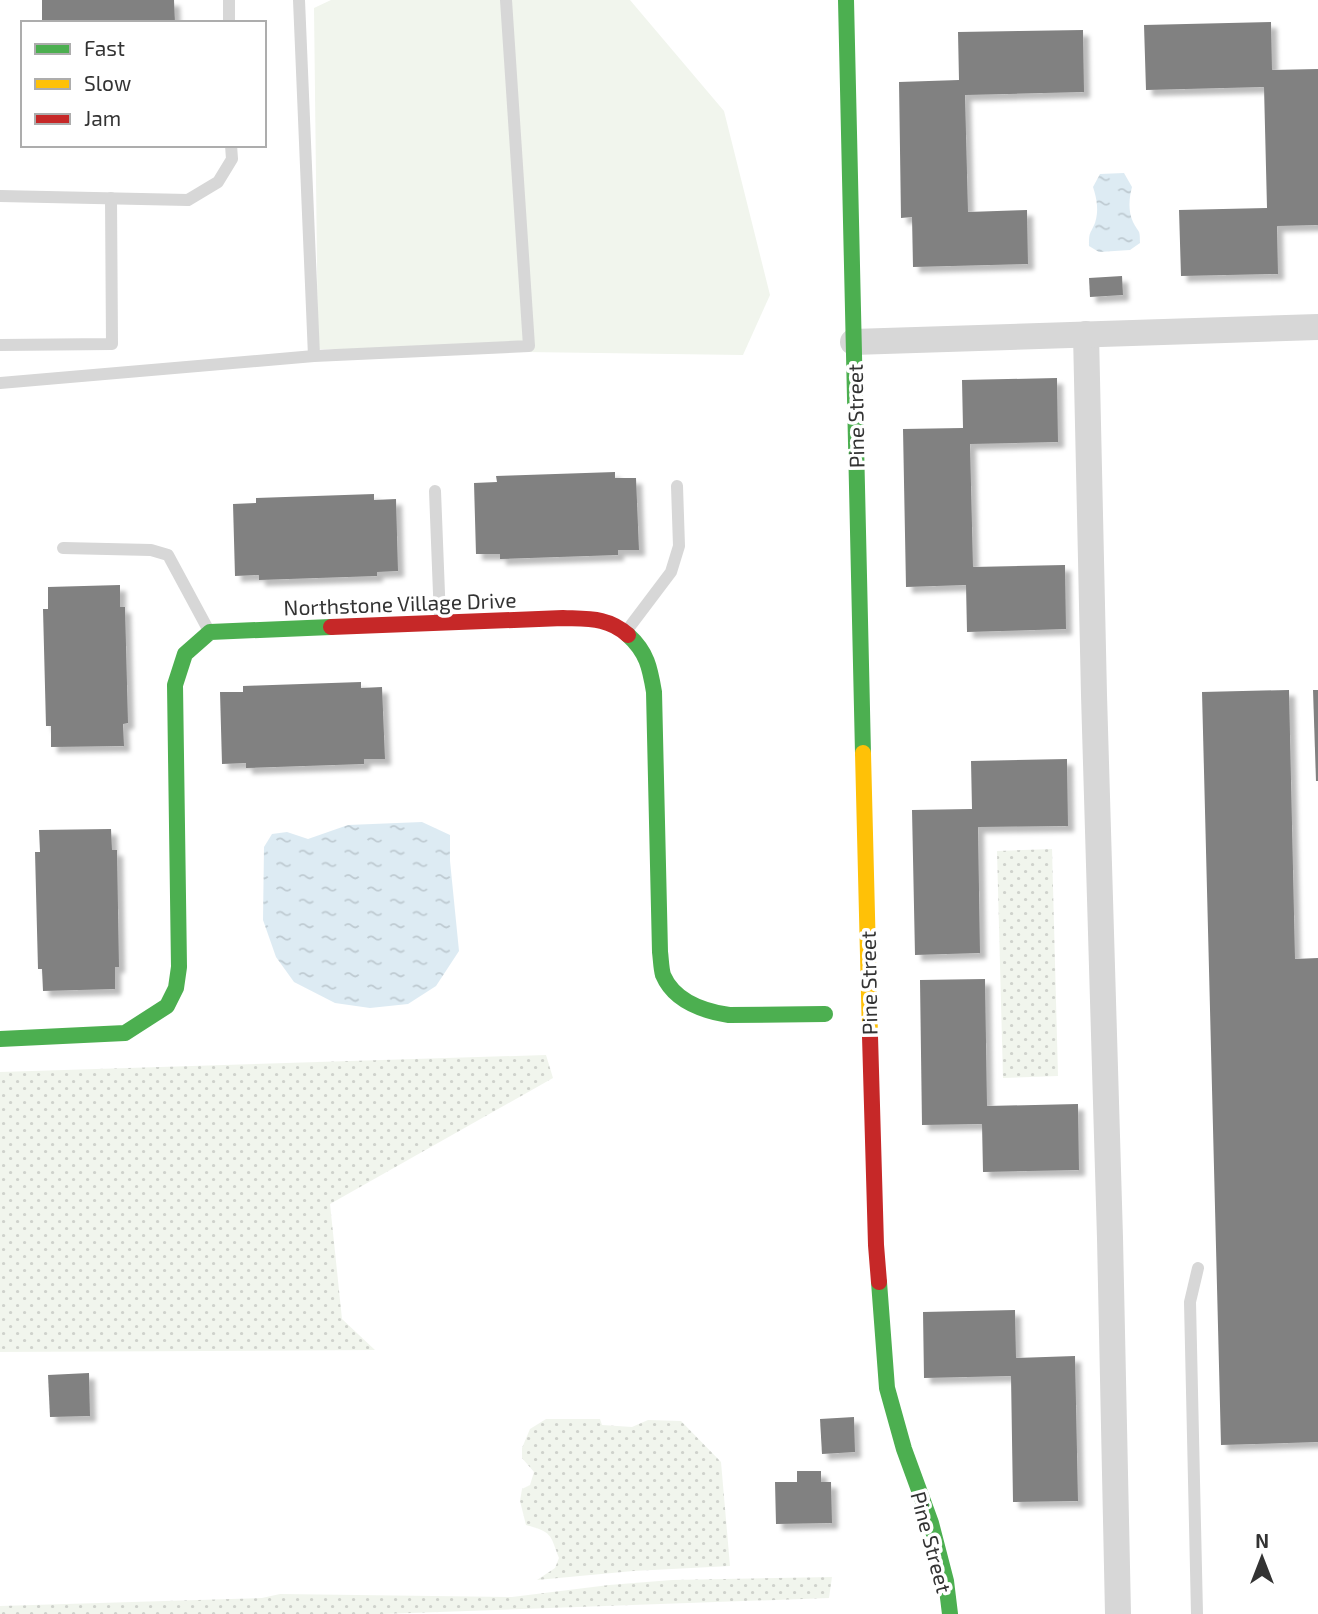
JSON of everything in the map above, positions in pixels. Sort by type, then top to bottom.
[{"type":"street","name":"Pine Street","points":[[846,0],[876,1245],[887,1388],[904,1449],[931,1523],[946,1581],[950,1614]]},
{"type":"street","name":"Pine Street","points":[[853,342],[1318,327]]},
{"type":"street","points":[[1086,334],[1118,1614]]},
{"type":"street","name":"Northstone Village Drive","points":[[209,632],[563,618],[596,619],[618,626],[637,643],[650,665],[654,692],[660,951],[664,975],[687,1003],[714,1013],[825,1014]]},
{"type":"street","points":[[0,1039],[125,1033],[167,1006],[176,988],[179,967],[176,685],[184,654],[209,632]]},
{"type":"lane","points":[[229,0],[229,21]]},
{"type":"lane","points":[[299,0],[314,356]]},
{"type":"lane","points":[[0,383],[314,356],[529,346],[506,0]]},
{"type":"lane","points":[[0,196],[188,200],[218,182],[232,159],[231,147]]},
{"type":"lane","points":[[0,345],[112,344],[111,198]]},
{"type":"lane","points":[[625,632],[671,572],[680,546],[677,486]]},
{"type":"lane","points":[[435,491],[440,623]]},
{"type":"lane","points":[[63,548],[151,550],[168,555],[209,632]]},
{"type":"lane","points":[[1197,1614],[1190,1302],[1198,1268]]},
{"type":"shaded area","points":[[331,0],[630,0],[724,111],[770,295],[743,355],[318,349],[314,8]]},
{"type":"shaded area","points":[[1052,849],[1058,1076],[1003,1078],[997,851]]},
{"type":"shaded area","points":[[546,1055],[553,1078],[330,1204],[342,1319],[375,1350],[0,1352],[0,1072]]},
{"type":"shaded area","points":[[546,1419],[600,1419],[602,1425],[632,1427],[648,1420],[681,1421],[721,1462],[730,1566],[537,1580],[555,1568],[559,1558],[549,1535],[526,1525],[520,1501],[522,1489],[530,1485],[534,1472],[522,1458],[522,1448],[530,1429]]},
{"type":"shaded area","points":[[832,1577],[829,1598],[383,1614],[0,1614],[0,1606],[262,1598],[280,1594],[512,1597],[672,1580]]},
{"type":"water","points":[[1124,173],[1132,187],[1130,213],[1139,233],[1140,243],[1130,250],[1099,252],[1089,246],[1097,214],[1093,187],[1100,174]]},
{"type":"water","points":[[422,822],[450,835],[459,951],[436,986],[408,1004],[370,1008],[335,1003],[294,982],[276,957],[263,920],[264,847],[272,834],[287,832],[308,839],[348,825]]},
{"type":"building","points":[[42,0],[174,0],[175,21],[42,21]]},
{"type":"building","points":[[1271,22],[1272,70],[1318,69],[1318,225],[1277,226],[1278,274],[1181,276],[1179,210],[1267,208],[1264,87],[1146,90],[1144,25]]},
{"type":"building","points":[[1083,30],[1084,92],[965,95],[968,212],[1027,210],[1028,264],[913,267],[912,217],[901,218],[899,82],[959,80],[958,32]]},
{"type":"building","points":[[1122,276],[1123,295],[1090,297],[1089,278]]},
{"type":"building","points":[[1057,378],[1058,442],[970,444],[973,567],[1065,565],[1066,629],[967,632],[966,585],[906,587],[903,429],[963,428],[962,380]]},
{"type":"building","points":[[615,472],[615,478],[636,478],[639,550],[618,550],[618,555],[500,559],[500,554],[476,554],[474,483],[497,482],[496,476]]},
{"type":"building","points":[[374,494],[374,500],[396,499],[398,571],[377,572],[377,576],[259,580],[259,575],[235,576],[233,504],[256,503],[256,498]]},
{"type":"building","points":[[120,585],[120,607],[125,607],[128,723],[123,724],[124,746],[51,747],[51,726],[46,726],[43,609],[48,609],[48,587]]},
{"type":"building","points":[[361,682],[361,688],[382,687],[385,759],[364,759],[364,764],[246,768],[246,763],[222,764],[220,692],[243,692],[243,686]]},
{"type":"building","points":[[1289,690],[1295,959],[1318,958],[1318,1442],[1221,1445],[1202,692]]},
{"type":"building","points":[[1313,690],[1318,690],[1318,781],[1316,781]]},
{"type":"building","points":[[1067,759],[1068,826],[978,827],[980,953],[915,955],[912,810],[972,809],[971,761]]},
{"type":"building","points":[[111,829],[112,850],[117,850],[119,967],[115,967],[115,989],[43,991],[42,969],[38,969],[35,852],[40,852],[39,830]]},
{"type":"building","points":[[985,979],[987,1106],[1078,1104],[1079,1170],[983,1172],[982,1124],[922,1125],[920,980]]},
{"type":"building","points":[[1015,1310],[1016,1358],[1075,1356],[1078,1501],[1013,1502],[1011,1376],[924,1378],[923,1312]]},
{"type":"building","points":[[89,1373],[90,1416],[50,1417],[48,1375]]},
{"type":"building","points":[[854,1417],[855,1452],[822,1454],[820,1419]]},
{"type":"building","points":[[797,1471],[821,1471],[821,1482],[831,1482],[832,1523],[776,1524],[775,1482],[797,1482]]},
{"type":"traffic: fast","points":[[846,0],[863,753]]},
{"type":"traffic: fast","points":[[0,1039],[125,1033],[167,1006],[176,988],[179,967],[175,685],[185,654],[210,632],[331,627]]},
{"type":"traffic: fast","points":[[628,635],[647,661],[654,692],[660,952],[663,975],[674,992],[682,998],[719,1013],[825,1014]]},
{"type":"traffic: fast","points":[[879,1282],[887,1388],[904,1449],[931,1523],[946,1581],[950,1614]]},
{"type":"traffic: slow","points":[[863,753],[870,1036]]},
{"type":"traffic: jam","points":[[331,627],[563,618],[605,622],[628,635]]},
{"type":"traffic: jam","points":[[870,1036],[879,1282]]}]
